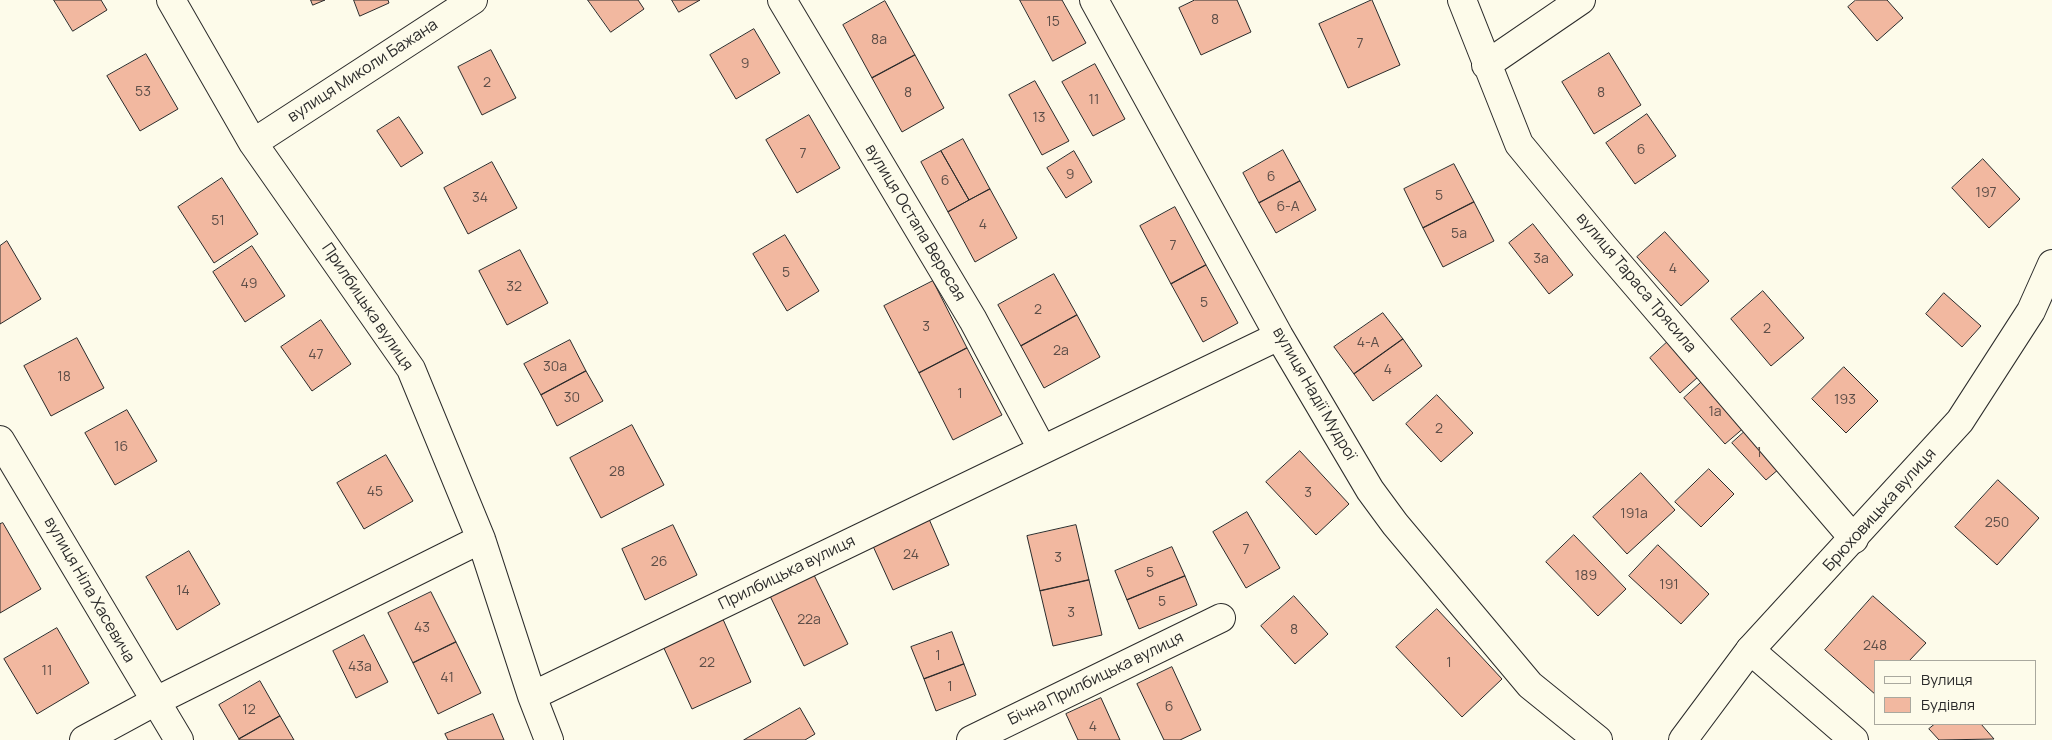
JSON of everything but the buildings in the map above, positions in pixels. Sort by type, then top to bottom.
[{"type":"street","name":"Прилбицька вулиця","points":[[171,0],[254,143],[411,369],[481,539],[532,696],[549,740]]},
{"type":"street","name":"вулиця Миколи Бажана","points":[[254,143],[473,0]]},
{"type":"street","name":"вулиця Остапа Вересая","points":[[782,0],[973,320],[1042,449]]},
{"type":"street","name":"вулиця Надії Мудрої","points":[[1094,0],[1279,336],[1370,490],[1395,524],[1530,685],[1598,740]]},
{"type":"street","name":"вулиця Тараса Трясила","points":[[1462,0],[1486,65],[1519,144],[1603,246],[1854,539]]},
{"type":"street","points":[[1486,65],[1581,0]]},
{"type":"street","name":"Брюховицька вулиця","points":[[1683,740],[1750,650],[1854,539],[1960,421],[2031,312],[2052,264]]},
{"type":"street","name":"Прилбицька вулиця","points":[[532,696],[1279,336]]},
{"type":"street","name":"вулиця Ніла Хасевича","points":[[0,440],[154,702],[179,740]]},
{"type":"street","points":[[84,740],[154,702],[481,539]]},
{"type":"street","name":"Бічна Прилбицька вулиця","points":[[971,740],[1221,618]]},
{"type":"street","points":[[1750,650],[1854,740]]}]
